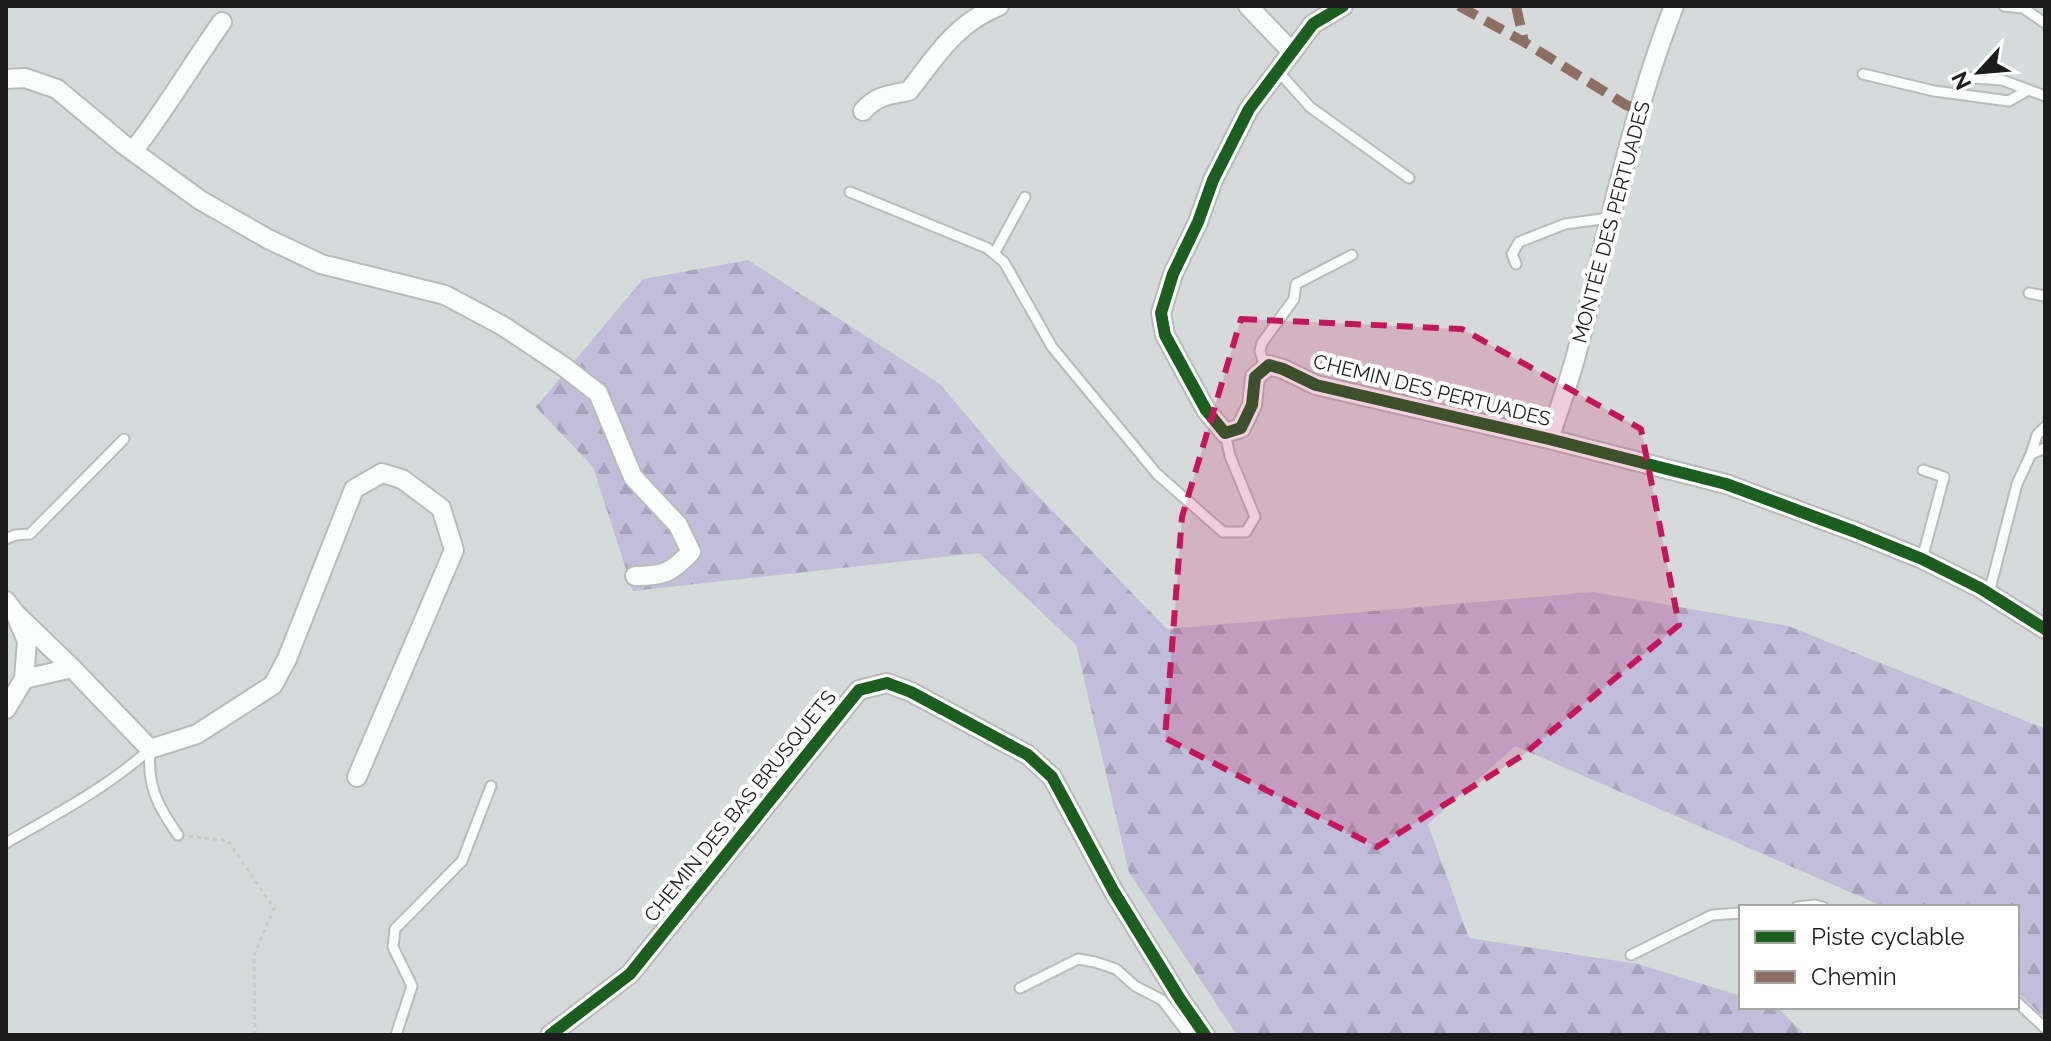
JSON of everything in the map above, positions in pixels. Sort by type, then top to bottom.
[{"type":"street","points":[[863,111],[872,101],[909,91],[949,39],[978,14],[999,6]]},
{"type":"street","points":[[1248,6],[1291,51]]},
{"type":"street","points":[[1265,368],[1255,377],[1252,405],[1241,428],[1225,433],[1206,410],[1165,335],[1161,313],[1173,274],[1198,222],[1213,180],[1249,109],[1313,24],[1343,6]]},
{"type":"street","name":"MONTÉE DES PERTUADES","points":[[1549,439],[1581,338],[1609,218],[1658,48],[1674,6]]},
{"type":"street","points":[[134,150],[162,115],[222,22]]},
{"type":"street","points":[[6,79],[25,78],[57,89],[123,144],[200,200],[268,239],[321,264],[445,295],[503,326],[598,393],[633,477],[678,525],[691,552],[676,568],[656,576],[635,576]]},
{"type":"street","name":"CHEMIN DES PERTUADES","points":[[1265,368],[1269,365],[1283,369],[1316,385],[1726,484],[1922,559],[1989,593],[2045,629]]},
{"type":"street","points":[[11,607],[150,749],[197,734],[273,685],[287,659],[354,489],[382,473],[402,479],[441,508],[454,550],[357,777]]},
{"type":"street","points":[[6,709],[24,679],[27,641],[11,607]]},
{"type":"street","points":[[24,679],[72,668]]},
{"type":"street","name":"CHEMIN DES BAS BRUSQUETS","points":[[550,1035],[630,974],[859,690],[887,683],[911,692],[1028,755],[1052,777],[1114,892],[1205,1035]]},
{"type":"lane","points":[[2004,6],[2023,8],[2045,23]]},
{"type":"lane","points":[[1277,70],[1310,107],[1409,178]]},
{"type":"lane","points":[[1863,74],[1946,93],[2009,101],[2028,90]]},
{"type":"lane","points":[[1959,77],[2002,80],[2045,96]]},
{"type":"lane","points":[[850,192],[987,248],[1004,262],[1052,347],[1157,474],[1223,532],[1246,532],[1255,517],[1230,456],[1225,433]]},
{"type":"lane","points":[[994,254],[1025,197]]},
{"type":"lane","points":[[1516,264],[1512,254],[1519,242],[1565,224],[1609,218]]},
{"type":"lane","points":[[1265,368],[1260,351],[1262,343],[1294,299],[1296,284],[1352,255]]},
{"type":"lane","points":[[2029,293],[2045,296]]},
{"type":"lane","points":[[1989,593],[2017,484],[2037,435],[2045,427]]},
{"type":"lane","points":[[6,539],[30,534],[124,439]]},
{"type":"lane","points":[[2031,454],[2045,448]]},
{"type":"lane","points":[[1922,559],[1944,477],[1923,470]]},
{"type":"lane","points":[[150,749],[152,787],[163,814],[178,835]]},
{"type":"lane","points":[[6,843],[134,764],[150,749]]},
{"type":"lane","points":[[396,1035],[412,986],[393,947],[395,929],[462,861],[491,786]]},
{"type":"lane","points":[[1631,955],[1712,915],[1739,913]]},
{"type":"lane","points":[[1020,988],[1078,959],[1095,962],[1116,969],[1135,986],[1162,1000],[1189,1035]]},
{"type":"lane","points":[[2019,1004],[2045,1028]]},
{"type":"path","points":[[178,835],[228,841],[274,908],[254,955],[255,1035]]},
{"type":"highlighted area","points":[[1241,319],[1462,329],[1641,429],[1679,625],[1523,755],[1377,847],[1165,738],[1182,517]]},
{"type":"shaded area","points":[[6,6],[2045,6],[2045,1035],[6,1035]]},
{"type":"green space","points":[[748,260],[940,384],[1010,467],[1167,629],[1593,592],[1788,626],[2041,727],[2045,730],[2045,1018],[2019,994],[2019,905],[1879,905],[1515,746],[1428,824],[1469,938],[1638,964],[1739,995],[1739,1009],[1779,1009],[1805,1035],[1237,1035],[1129,872],[1076,645],[979,553],[633,591],[593,467],[536,407],[643,279]]},
{"type":"marked path","points":[[1459,6],[1626,105],[1640,110]]},
{"type":"marked path","points":[[1516,6],[1524,42]]},
{"type":"cycle path","points":[[1343,6],[1313,24],[1249,109],[1213,180],[1198,222],[1173,274],[1161,313],[1165,335],[1206,410],[1225,433],[1241,428],[1252,405],[1255,377],[1269,365],[1316,385],[1726,484],[1922,559],[1980,588],[2045,629]]},
{"type":"cycle path","points":[[550,1035],[630,974],[859,690],[887,683],[911,692],[1028,755],[1052,777],[1114,892],[1205,1035]]}]
